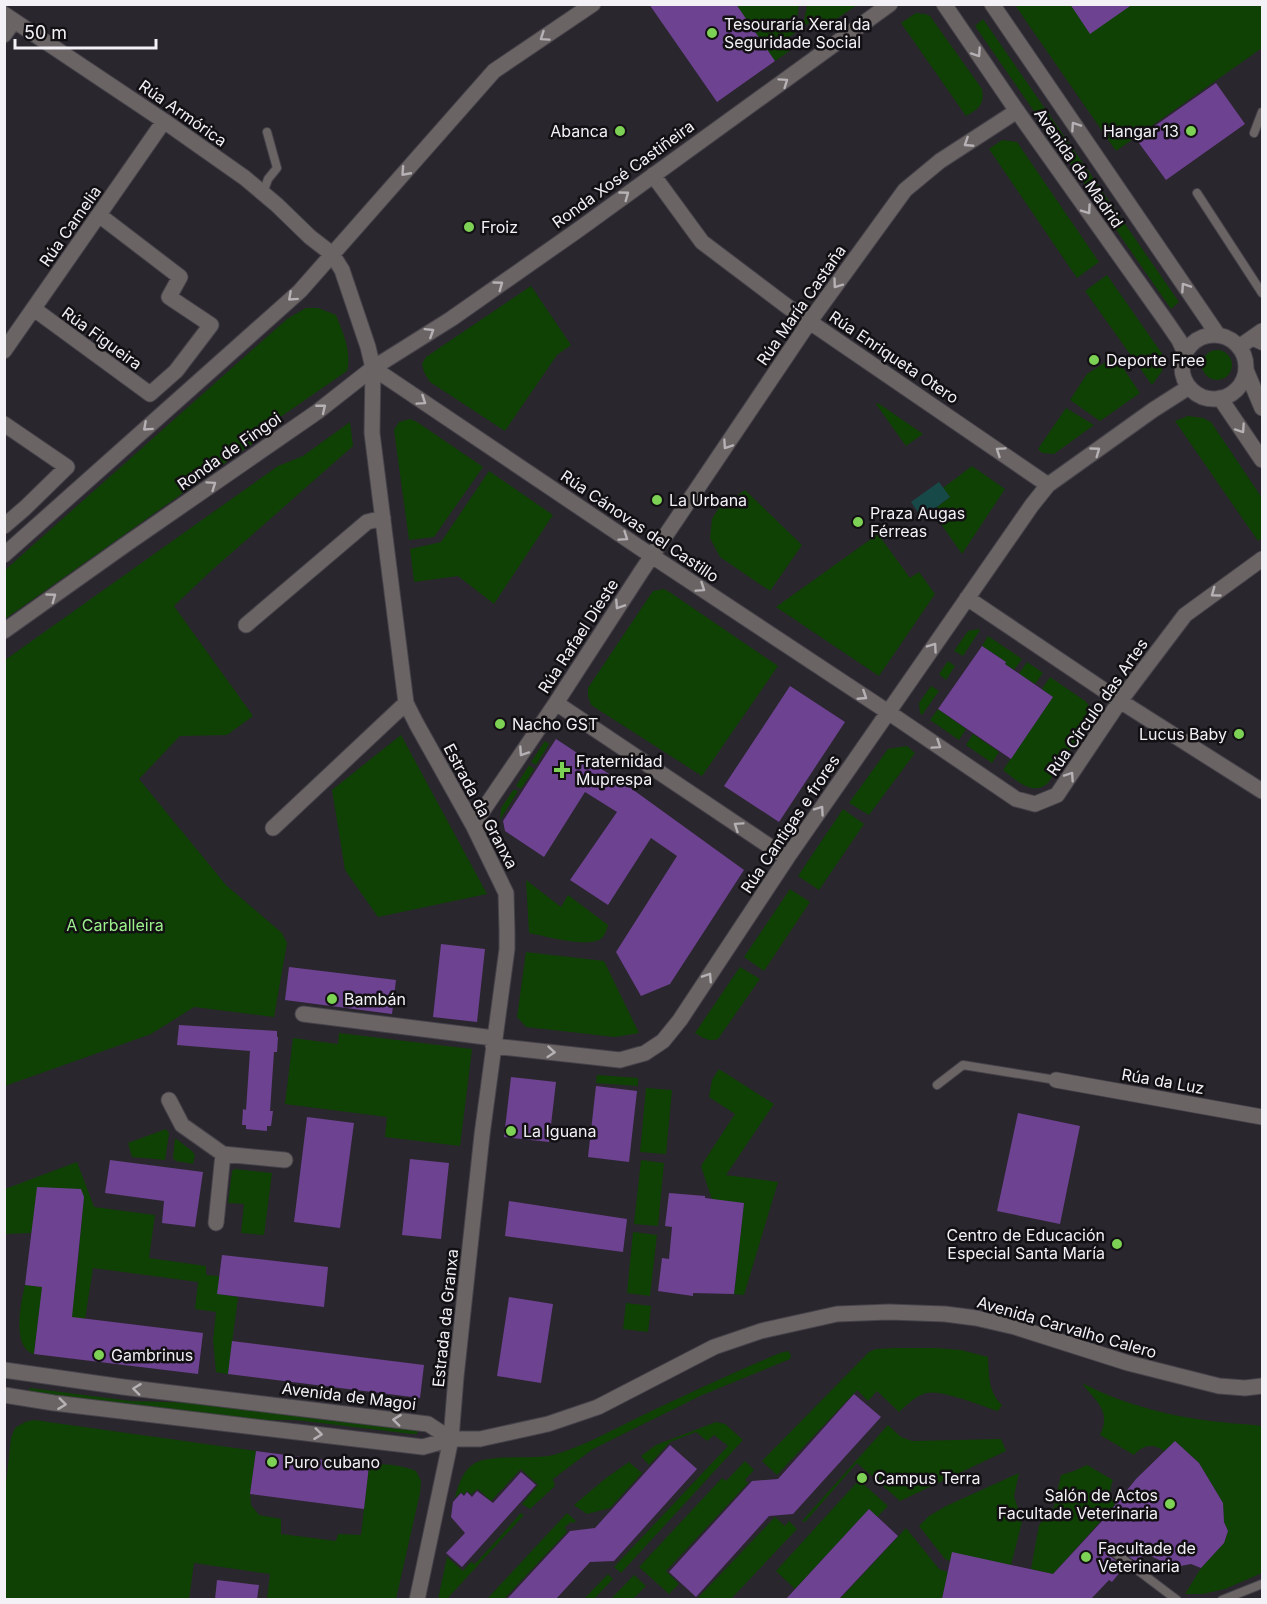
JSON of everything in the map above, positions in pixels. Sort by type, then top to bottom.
[{"type":"street","points":[[4,555],[300,291],[494,71],[593,4]]},
{"type":"street","name":"Ronda Xosé Castiñeira","points":[[373,368],[451,319],[803,69],[890,4]]},
{"type":"street","name":"Avenida de Madrid","points":[[944,4],[1166,321],[1185,353]]},
{"type":"street","name":"Avenida de Madrid","points":[[992,4],[1218,335]]},
{"type":"street","points":[[4,34],[9,17]]},
{"type":"street","name":"Rúa Armórica","points":[[9,17],[245,178],[332,254]]},
{"type":"street","name":"Rúa María Castaña","points":[[652,556],[810,321],[905,190],[940,161],[1017,111]]},
{"type":"street","name":"Rúa Camelia","points":[[5,351],[164,121]]},
{"type":"street","name":"Rúa Enriqueta Otero","points":[[653,175],[702,242],[788,307],[1048,485]]},
{"type":"street","name":"Rúa Figueira","points":[[34,309],[150,394],[176,371],[211,325],[169,297],[180,277],[99,215]]},
{"type":"street","points":[[332,254],[342,270],[373,368]]},
{"type":"street","points":[[1263,331],[1243,354],[1246,370],[1263,408]]},
{"type":"street","points":[[1246,370],[1237,388],[1220,398],[1211,398],[1189,387],[1182,370],[1185,353],[1199,339],[1218,335],[1250,344]]},
{"type":"street","name":"Estrada da Granxa","points":[[373,368],[372,433],[406,703],[473,825],[506,893],[507,949],[494,1042],[451,1439],[417,1599]]},
{"type":"street","name":"Rúa Cánovas del Castillo","points":[[373,368],[888,712]]},
{"type":"street","name":"Ronda de Fingoi","points":[[4,631],[317,412],[373,368]]},
{"type":"street","name":"Rúa Cantigas e frores","points":[[494,1042],[620,1060],[645,1053],[663,1041],[680,1020],[787,858],[888,712],[1048,485],[1189,387]]},
{"type":"street","points":[[1220,398],[1263,460]]},
{"type":"street","points":[[4,424],[67,467],[26,508],[4,526]]},
{"type":"street","points":[[246,625],[367,522],[383,518]]},
{"type":"street","name":"Rúa Rafael Dieste","points":[[473,825],[556,704],[652,556]]},
{"type":"street","name":"Rúa Círculo das Artes","points":[[888,712],[1016,799],[1035,804],[1057,795],[1120,701],[1185,615],[1263,559]]},
{"type":"street","points":[[967,598],[1120,701],[1263,791]]},
{"type":"street","points":[[273,828],[406,703]]},
{"type":"street","points":[[556,704],[787,858]]},
{"type":"street","points":[[303,1014],[494,1042]]},
{"type":"street","name":"Rúa da Luz","points":[[1056,1080],[1263,1117]]},
{"type":"street","points":[[169,1100],[182,1125],[223,1154],[285,1160]]},
{"type":"street","points":[[216,1223],[223,1154]]},
{"type":"street","name":"Avenida Carvalho Calero","points":[[451,1439],[480,1439],[548,1424],[598,1407],[714,1347],[761,1331],[837,1314],[889,1312],[945,1314],[976,1318],[1015,1327],[1128,1363],[1219,1386],[1245,1388],[1263,1386]]},
{"type":"street","name":"Avenida de Magoi","points":[[4,1370],[123,1387],[428,1424],[451,1439]]},
{"type":"street","points":[[4,1395],[423,1447],[451,1439]]},
{"type":"lane","points":[[1254,133],[1263,112]]},
{"type":"lane","points":[[263,193],[268,179],[277,168],[267,132]]},
{"type":"lane","points":[[1197,193],[1263,293]]},
{"type":"lane","points":[[937,1085],[963,1065],[1056,1080]]},
{"type":"lane","points":[[1111,1551],[1177,1599]]},
{"type":"lane","points":[[1222,1599],[1263,1584]]},
{"type":"green space","points":[[807,4],[857,5],[819,31],[812,21],[803,27]]},
{"type":"green space","points":[[736,5],[799,5],[795,33],[785,40],[791,50],[775,61]]},
{"type":"green space","points":[[1015,5],[1262,5],[1262,48],[1116,151]]},
{"type":"green space","points":[[916,13],[930,16],[982,89],[980,106],[966,116],[901,23]]},
{"type":"green space","points":[[983,19],[1179,302],[1171,309],[975,26]]},
{"type":"green space","points":[[1002,140],[1017,142],[1099,262],[1077,278],[989,149]]},
{"type":"green space","points":[[1107,275],[1163,355],[1162,371],[1152,385],[1085,291]]},
{"type":"green space","points":[[531,286],[571,345],[557,355],[505,431],[430,382],[422,364],[426,357]]},
{"type":"green space","points":[[306,308],[318,308],[336,315],[348,350],[347,371],[279,418],[262,437],[5,619],[5,570],[287,319]]},
{"type":"green space","points":[[1217,350],[1228,354],[1232,365],[1228,376],[1217,380],[1206,376],[1202,365],[1206,354]]},
{"type":"green space","points":[[1115,356],[1140,393],[1100,421],[1070,400],[1087,374]]},
{"type":"green space","points":[[878,403],[923,434],[906,446],[876,404]]},
{"type":"green space","points":[[1066,408],[1094,425],[1054,454],[1042,453],[1038,449]]},
{"type":"green space","points":[[1188,416],[1203,418],[1211,422],[1262,498],[1262,538],[1258,541],[1175,421]]},
{"type":"green space","points":[[410,419],[483,467],[434,537],[409,540],[394,430],[399,422]]},
{"type":"green space","name":"A Carballeira","points":[[350,422],[353,446],[174,606],[253,716],[227,735],[180,736],[139,779],[226,885],[282,933],[287,943],[274,1017],[194,1007],[151,1034],[5,1086],[5,660],[278,466],[303,456]]},
{"type":"green space","points":[[972,466],[1005,489],[962,554],[932,511],[950,497],[943,488]]},
{"type":"green space","points":[[489,471],[553,515],[494,604],[458,576],[414,582],[410,549],[441,542]]},
{"type":"green space","points":[[745,490],[802,545],[770,591],[720,557],[710,538],[712,519],[718,509]]},
{"type":"green space","points":[[878,534],[910,578],[919,572],[935,594],[879,676],[776,607]]},
{"type":"green space","points":[[664,589],[778,666],[702,776],[591,705],[588,696],[588,688],[653,591]]},
{"type":"green space","points":[[980,630],[963,656],[954,651],[968,631]]},
{"type":"green space","points":[[988,636],[1022,659],[1014,670],[982,646]]},
{"type":"green space","points":[[948,661],[955,666],[946,680],[939,674]]},
{"type":"green space","points":[[1027,662],[1043,673],[1035,684],[1019,674]]},
{"type":"green space","points":[[1050,677],[1085,701],[1090,708],[1091,716],[1048,783],[1042,787],[1031,788],[1003,770],[1053,697],[1042,689]]},
{"type":"green space","points":[[931,686],[939,691],[922,715],[919,703]]},
{"type":"green space","points":[[938,709],[966,729],[959,740],[930,720]]},
{"type":"green space","points":[[973,734],[999,752],[992,763],[966,745]]},
{"type":"green space","points":[[401,735],[487,894],[378,917],[345,870],[332,790]]},
{"type":"green space","points":[[545,741],[549,744],[536,765],[531,762]]},
{"type":"green space","points":[[907,746],[915,753],[869,815],[849,803],[888,749]]},
{"type":"green space","points":[[529,765],[534,769],[521,789],[516,786]]},
{"type":"green space","points":[[514,789],[518,791],[500,820],[501,808]]},
{"type":"green space","points":[[843,809],[864,824],[819,890],[798,876]]},
{"type":"green space","points":[[526,880],[561,907],[568,895],[608,925],[603,937],[596,941],[578,942],[529,933]]},
{"type":"green space","points":[[790,889],[810,902],[764,971],[744,957]]},
{"type":"green space","points":[[526,952],[604,961],[639,1033],[615,1037],[526,1027],[517,1017]]},
{"type":"green space","points":[[740,967],[760,979],[718,1039],[703,1038],[695,1033]]},
{"type":"green space","points":[[339,1033],[472,1049],[460,1146],[385,1137],[387,1117],[285,1104],[293,1038],[338,1044]]},
{"type":"green space","points":[[719,1069],[774,1104],[726,1175],[778,1182],[744,1295],[734,1294],[744,1203],[724,1201],[714,1206],[701,1166],[735,1114],[709,1097],[712,1080]]},
{"type":"green space","points":[[597,1075],[638,1078],[638,1086],[596,1083]]},
{"type":"green space","points":[[646,1088],[672,1090],[666,1154],[640,1152]]},
{"type":"green space","points":[[166,1129],[169,1133],[165,1160],[132,1157],[128,1143]]},
{"type":"green space","points":[[175,1138],[195,1155],[193,1164],[176,1161],[173,1158]]},
{"type":"green space","points":[[641,1160],[664,1163],[658,1226],[634,1224]]},
{"type":"green space","points":[[77,1162],[94,1207],[155,1215],[149,1258],[206,1266],[206,1275],[219,1276],[218,1294],[238,1297],[228,1374],[216,1372],[213,1340],[216,1312],[195,1309],[198,1282],[93,1268],[85,1319],[39,1313],[34,1354],[22,1343],[19,1323],[25,1285],[75,1291],[84,1197],[31,1233],[5,1234],[5,1189]]},
{"type":"green space","points":[[235,1169],[272,1173],[264,1235],[241,1233],[244,1204],[228,1203],[232,1171]]},
{"type":"green space","points":[[633,1232],[657,1235],[650,1296],[627,1293]]},
{"type":"green space","points":[[626,1303],[651,1306],[648,1332],[623,1329]]},
{"type":"green space","points":[[876,1349],[961,1350],[988,1357],[992,1389],[1002,1405],[998,1411],[933,1392],[918,1396],[899,1412],[877,1391],[868,1401],[857,1390],[777,1475],[762,1461],[869,1352]]},
{"type":"green space","points":[[788,1351],[791,1355],[790,1359],[700,1396],[593,1449],[553,1479],[555,1486],[530,1509],[522,1504],[538,1485],[521,1469],[491,1501],[478,1489],[471,1494],[467,1491],[464,1494],[461,1492],[455,1498],[464,1474],[475,1463],[492,1458],[557,1454]]},
{"type":"green space","points":[[1082,1383],[1131,1404],[1168,1413],[1204,1420],[1262,1426],[1262,1573],[1225,1589],[1203,1594],[1185,1594],[1201,1568],[1224,1543],[1228,1531],[1224,1522],[1223,1503],[1199,1463],[1175,1441],[1164,1451],[1148,1446],[1134,1455],[1100,1435],[1104,1419],[1103,1412]]},
{"type":"green space","points":[[30,1388],[131,1401],[200,1403],[418,1431],[417,1434],[411,1434],[296,1420],[241,1420],[32,1395],[28,1391]]},
{"type":"green space","points":[[34,1420],[256,1451],[250,1494],[251,1505],[259,1515],[281,1519],[281,1534],[336,1541],[338,1534],[361,1535],[369,1466],[392,1465],[416,1471],[421,1481],[420,1493],[396,1599],[267,1599],[270,1574],[194,1563],[189,1599],[5,1600],[5,1492],[11,1438],[15,1428]]},
{"type":"green space","points":[[716,1422],[725,1424],[743,1440],[621,1573],[614,1567],[728,1446],[714,1435],[707,1441],[696,1432],[670,1442],[649,1465],[641,1456],[656,1445]]},
{"type":"green space","points":[[888,1425],[901,1437],[912,1441],[1001,1439],[1006,1451],[900,1501],[857,1463],[805,1522],[802,1521]]},
{"type":"green space","points":[[745,1461],[754,1470],[745,1480],[748,1483],[666,1571],[679,1584],[669,1594],[639,1567],[722,1478],[726,1481]]},
{"type":"green space","points":[[629,1462],[642,1473],[610,1508],[587,1514],[574,1505],[606,1478]]},
{"type":"green space","points":[[1087,1465],[1113,1480],[1111,1493],[1115,1505],[1053,1574],[1031,1569],[1039,1525],[1054,1507],[1061,1475]]},
{"type":"green space","points":[[1019,1473],[1014,1496],[1022,1522],[1011,1565],[945,1559],[919,1526],[929,1516],[946,1506]]},
{"type":"green space","points":[[859,1480],[888,1506],[877,1517],[869,1509],[795,1589],[776,1571]]},
{"type":"green space","points":[[521,1513],[524,1515],[447,1599],[438,1599],[447,1557],[463,1571],[471,1562],[475,1564]]},
{"type":"green space","points":[[567,1513],[576,1521],[565,1527],[567,1532],[504,1599],[487,1599]]},
{"type":"green space","points":[[775,1517],[785,1526],[789,1521],[797,1529],[731,1599],[697,1599]]},
{"type":"green space","points":[[906,1528],[939,1569],[948,1572],[942,1599],[839,1600]]},
{"type":"green space","points":[[608,1574],[613,1579],[594,1599],[584,1599]]},
{"type":"green space","points":[[634,1575],[646,1586],[633,1599],[611,1599]]},
{"type":"shaded area","points":[[939,482],[950,497],[922,518],[911,502]]},
{"type":"building","name":"Tesouraría Xeral da Seguridade Social","points":[[649,4],[736,4],[775,61],[717,102]]},
{"type":"building","points":[[1070,4],[1133,4],[1090,34]]},
{"type":"building","name":"Hangar 13","points":[[1216,83],[1245,124],[1166,180],[1136,139]]},
{"type":"building","points":[[982,646],[1053,697],[1011,759],[938,709]]},
{"type":"building","points":[[790,686],[845,722],[779,822],[724,786]]},
{"type":"building","points":[[556,739],[632,789],[744,870],[670,984],[641,996],[616,952],[677,856],[651,838],[608,905],[570,880],[617,812],[585,792],[544,857],[505,831],[503,821]]},
{"type":"building","points":[[441,944],[485,949],[477,1022],[433,1017]]},
{"type":"building","points":[[289,967],[396,980],[392,1014],[285,1000]]},
{"type":"building","points":[[179,1025],[277,1031],[277,1052],[274,1052],[270,1111],[273,1111],[271,1126],[267,1126],[267,1131],[246,1129],[246,1125],[242,1125],[243,1109],[246,1110],[250,1051],[177,1045]]},
{"type":"building","points":[[511,1077],[556,1082],[549,1142],[504,1137]]},
{"type":"building","points":[[596,1086],[637,1091],[629,1162],[588,1157]]},
{"type":"building","points":[[1018,1113],[1080,1126],[1060,1224],[997,1211]]},
{"type":"building","points":[[307,1117],[354,1123],[340,1228],[294,1222]]},
{"type":"building","points":[[410,1159],[449,1163],[441,1239],[402,1235]]},
{"type":"building","points":[[110,1160],[203,1172],[195,1227],[162,1223],[164,1201],[105,1193]]},
{"type":"building","points":[[37,1187],[81,1189],[84,1197],[72,1317],[203,1333],[198,1374],[34,1354],[42,1287],[25,1285]]},
{"type":"building","points":[[669,1193],[744,1203],[734,1294],[693,1293],[693,1296],[658,1291],[662,1258],[669,1259],[672,1227],[665,1226]]},
{"type":"building","points":[[509,1201],[627,1219],[623,1252],[505,1236]]},
{"type":"building","points":[[222,1255],[328,1267],[324,1307],[217,1294]]},
{"type":"building","points":[[509,1297],[553,1304],[541,1383],[497,1376]]},
{"type":"building","points":[[232,1341],[424,1365],[420,1398],[228,1374]]},
{"type":"building","points":[[854,1394],[881,1417],[793,1514],[769,1516],[696,1597],[669,1572],[752,1481],[778,1479]]},
{"type":"building","points":[[1175,1441],[1199,1463],[1223,1503],[1224,1522],[1228,1531],[1224,1543],[1201,1568],[1191,1564],[1175,1567],[1146,1554],[1135,1561],[1111,1544],[1106,1547],[1106,1553],[1124,1567],[1112,1582],[1109,1580],[1091,1599],[942,1599],[952,1552],[1053,1574],[1103,1520],[1136,1479]]},
{"type":"building","points":[[670,1445],[697,1469],[614,1561],[590,1562],[556,1599],[507,1599],[570,1531],[595,1528]]},
{"type":"building","points":[[256,1451],[369,1466],[364,1509],[250,1494]]},
{"type":"building","points":[[521,1472],[536,1485],[462,1567],[446,1553],[465,1533],[451,1517],[453,1502],[461,1493],[464,1496],[467,1492],[472,1497],[477,1491],[493,1503]]},
{"type":"building","points":[[869,1509],[898,1536],[839,1599],[786,1599]]},
{"type":"building","points":[[217,1580],[259,1585],[257,1599],[215,1599]]},
{"type":"place","name":"Tesouraría Xeral da Seguridade Social","points":[[712,33]]},
{"type":"place","name":"Abanca","points":[[620,131]]},
{"type":"place","name":"Hangar 13","points":[[1191,131]]},
{"type":"place","name":"Froiz","points":[[469,227]]},
{"type":"place","name":"Deporte Free","points":[[1094,360]]},
{"type":"place","name":"La Urbana","points":[[657,500]]},
{"type":"place","name":"Praza Augas Férreas","points":[[858,522]]},
{"type":"place","name":"Nacho GST","points":[[500,724]]},
{"type":"place","name":"Lucus Baby","points":[[1239,734]]},
{"type":"place","name":"Fraternidad Muprespa","points":[[562,770]]},
{"type":"place","name":"Bambán","points":[[332,999]]},
{"type":"place","name":"La Iguana","points":[[511,1131]]},
{"type":"place","name":"Centro de Educación Especial Santa María","points":[[1117,1244]]},
{"type":"place","name":"Gambrinus","points":[[99,1355]]},
{"type":"place","name":"Puro cubano","points":[[272,1462]]},
{"type":"place","name":"Campus Terra","points":[[862,1478]]},
{"type":"place","name":"Salón de Actos Facultade Veterinaria","points":[[1170,1504]]},
{"type":"place","name":"Facultade de Veterinaria","points":[[1086,1557]]}]
